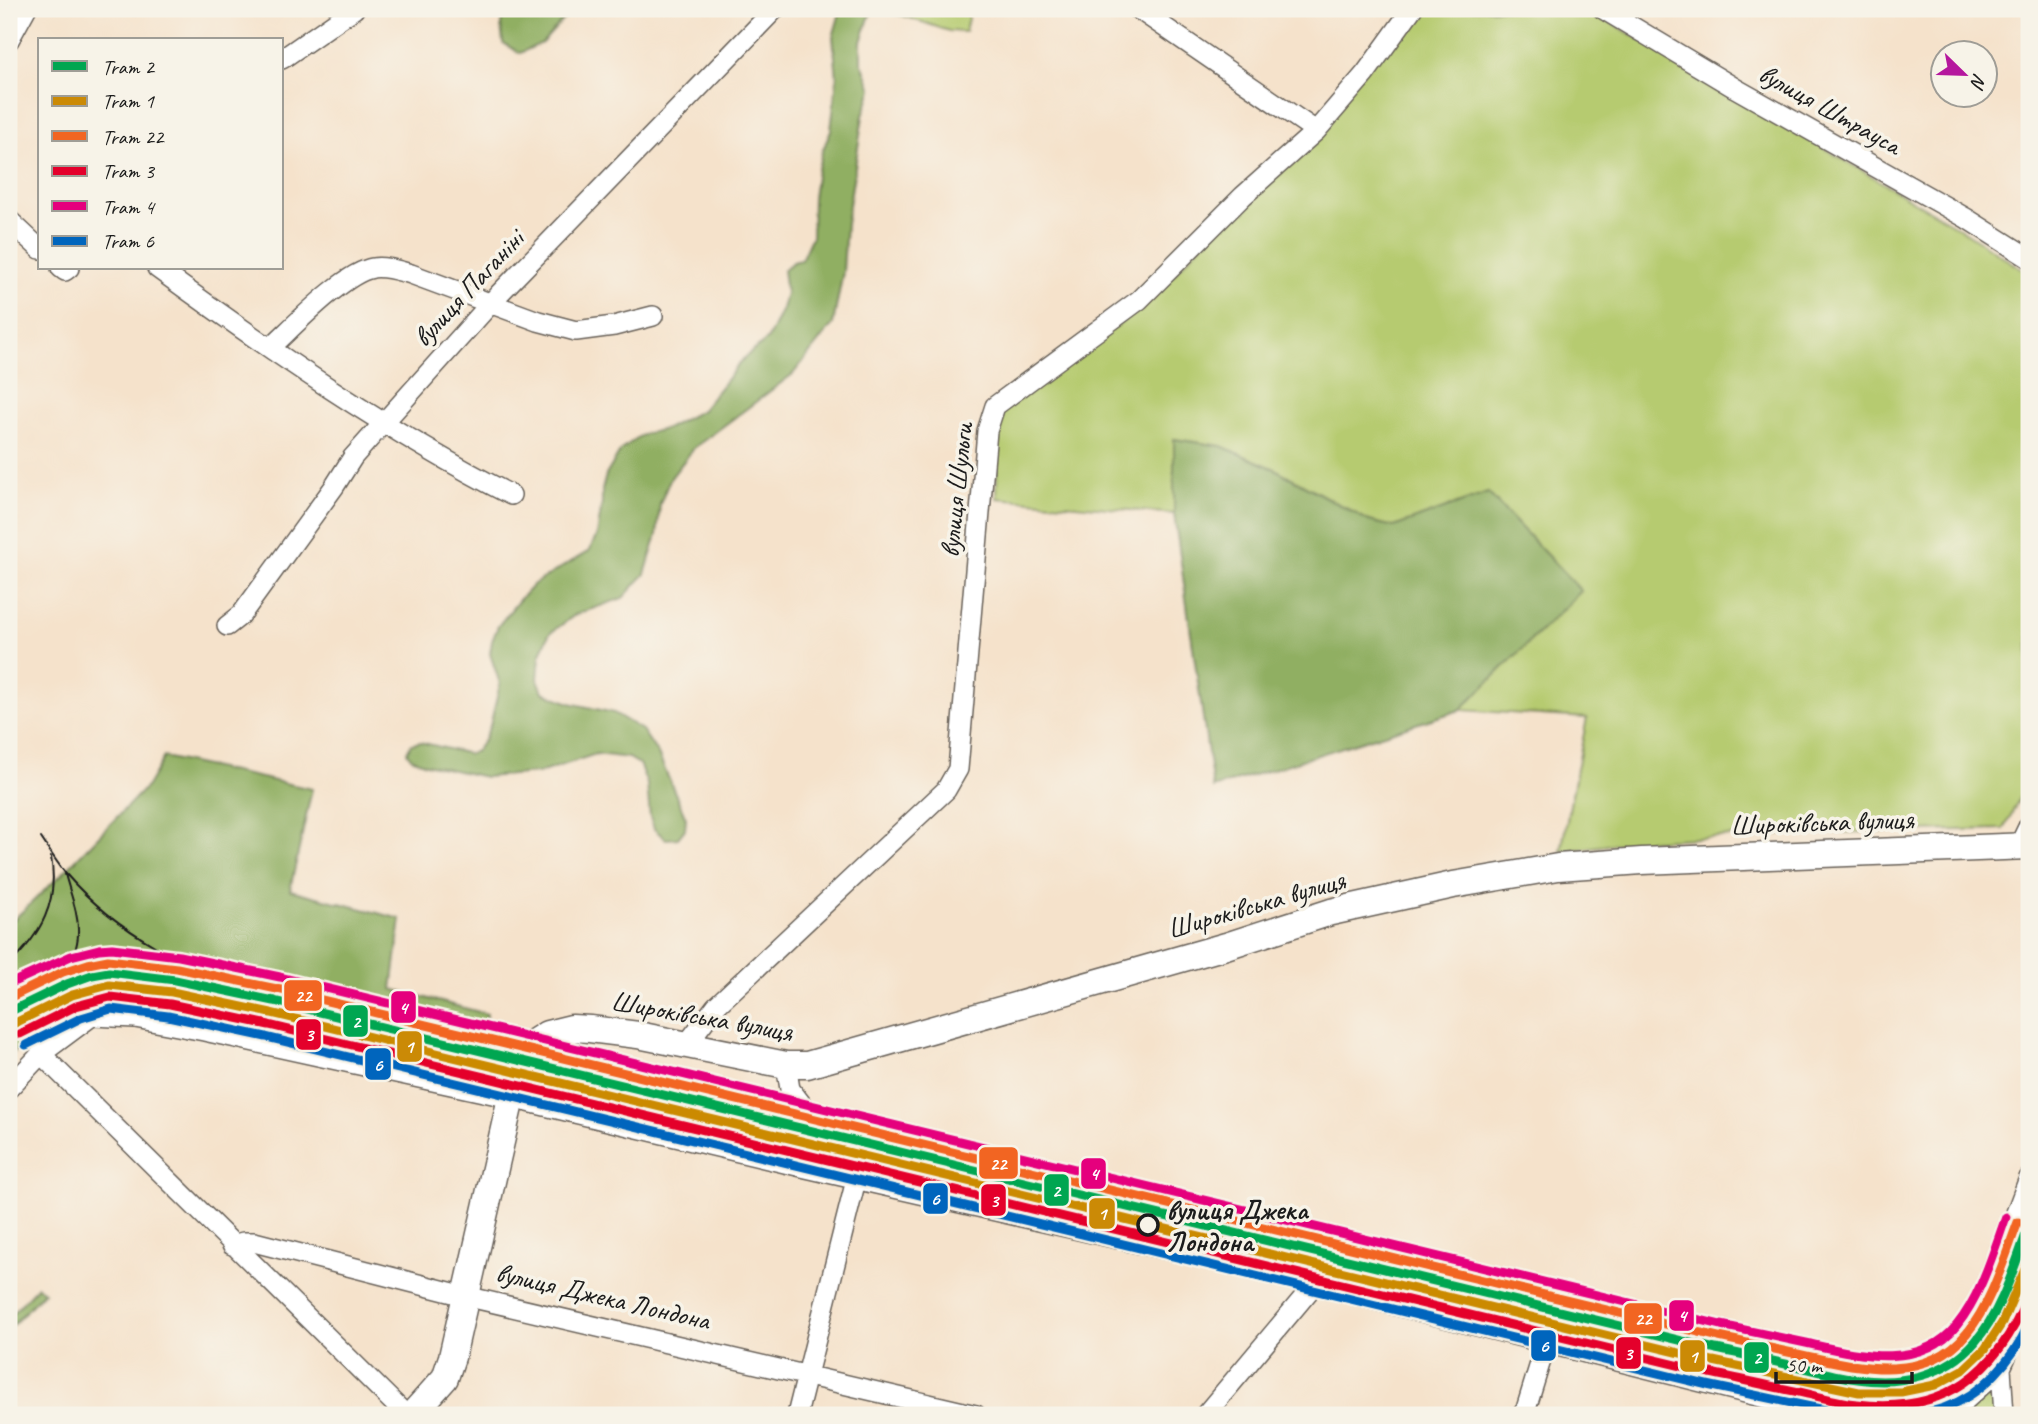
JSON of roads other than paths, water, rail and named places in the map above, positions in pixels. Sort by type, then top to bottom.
[{"type":"main road","name":"Широківська вулиця","points":[[523,1054],[528,1046],[547,1034],[572,1028],[638,1035],[786,1065],[807,1065],[1226,946],[1331,912],[1453,885],[1558,867],[2026,839]]},
{"type":"main road","name":"вулиця Джека Лондона","points":[[412,1415],[445,1378],[452,1357],[510,1098],[523,1054]]},
{"type":"street","points":[[9,40],[26,9]]},
{"type":"street","points":[[284,58],[354,9]]},
{"type":"street","name":"вулиця Паганіні","points":[[227,626],[241,615],[353,457],[384,422],[490,303],[775,9]]},
{"type":"street","points":[[1138,9],[1316,131]]},
{"type":"street","name":"вулиця Шульги","points":[[686,1045],[716,1006],[946,790],[958,769],[987,431],[995,406],[1139,300],[1243,196],[1316,131],[1365,74],[1412,9]]},
{"type":"street","name":"вулиця Штрауса","points":[[1603,9],[1735,88],[1966,218],[2029,258]]},
{"type":"street","points":[[9,220],[38,247]]},
{"type":"street","points":[[270,348],[338,287],[356,274],[373,268],[393,269],[411,274],[538,321],[576,331],[614,326],[653,316]]},
{"type":"street","points":[[160,270],[270,348],[384,422],[511,495]]},
{"type":"street","points":[[9,1087],[41,1054],[92,1016],[135,1018],[510,1098],[1314,1285],[1814,1410],[1823,1415]]},
{"type":"street","points":[[41,1054],[406,1415]]},
{"type":"street","points":[[786,1065],[790,1089],[807,1110],[832,1125],[1251,1221],[1485,1278],[1876,1365],[1910,1362],[1942,1351],[1969,1326],[1995,1269],[2029,1178]]},
{"type":"street","points":[[797,1415],[856,1180]]},
{"type":"street","name":"вулиця Джека Лондона","points":[[232,1245],[254,1242],[465,1296],[976,1415]]},
{"type":"street","points":[[1205,1415],[1314,1285]]},
{"type":"street","points":[[1949,1415],[2001,1368],[2029,1305]]},
{"type":"street","points":[[1522,1415],[1546,1345]]},
{"type":"street","points":[[2001,1368],[2004,1415]]},
{"type":"tram line","points":[[41,838],[66,874],[88,897],[136,935],[216,977],[274,1001]]},
{"type":"tram line","points":[[9,965],[30,942],[45,917],[52,889],[51,857]]},
{"type":"tram line","points":[[16,1022],[56,982],[72,959],[78,933],[77,918],[65,874]]},
{"type":"tram line","name":"4","points":[[9,984],[71,956],[99,949],[112,948],[179,956],[280,977],[1721,1325],[1866,1355],[1906,1354],[1925,1349],[1942,1340],[1957,1325],[1973,1301],[2006,1217]]},
{"type":"tram line","name":"22","points":[[9,998],[63,972],[108,960],[177,968],[277,989],[1719,1337],[1867,1367],[1911,1366],[1931,1360],[1950,1349],[1967,1333],[1984,1308],[1997,1280],[2018,1222]]},
{"type":"tram line","name":"2","points":[[9,1012],[92,975],[109,972],[175,980],[274,1001],[1716,1349],[1838,1376],[1874,1381],[1921,1376],[1951,1363],[1964,1353],[1993,1316],[2007,1287],[2029,1226]]},
{"type":"tram line","name":"1","points":[[15,1023],[72,995],[109,985],[172,992],[271,1013],[1713,1361],[1859,1392],[1901,1392],[1935,1385],[1963,1370],[1985,1349],[2002,1323],[2029,1260]]},
{"type":"tram line","points":[[216,989],[272,1012]]},
{"type":"tram line","name":"3","points":[[20,1034],[76,1006],[110,997],[170,1004],[269,1025],[1710,1373],[1850,1403],[1888,1406],[1917,1403],[1942,1395],[1964,1383],[1984,1366],[2001,1346],[2029,1294]]},
{"type":"tram line","name":"6","points":[[26,1045],[81,1018],[111,1009],[168,1016],[266,1037],[1707,1385],[1849,1415]]},
{"type":"tram line","name":"6","points":[[1911,1415],[1944,1408],[1984,1385],[2014,1351],[2029,1324]]},
{"type":"place","name":"вулиця Джека Лондона","points":[[1148,1225]]}]
